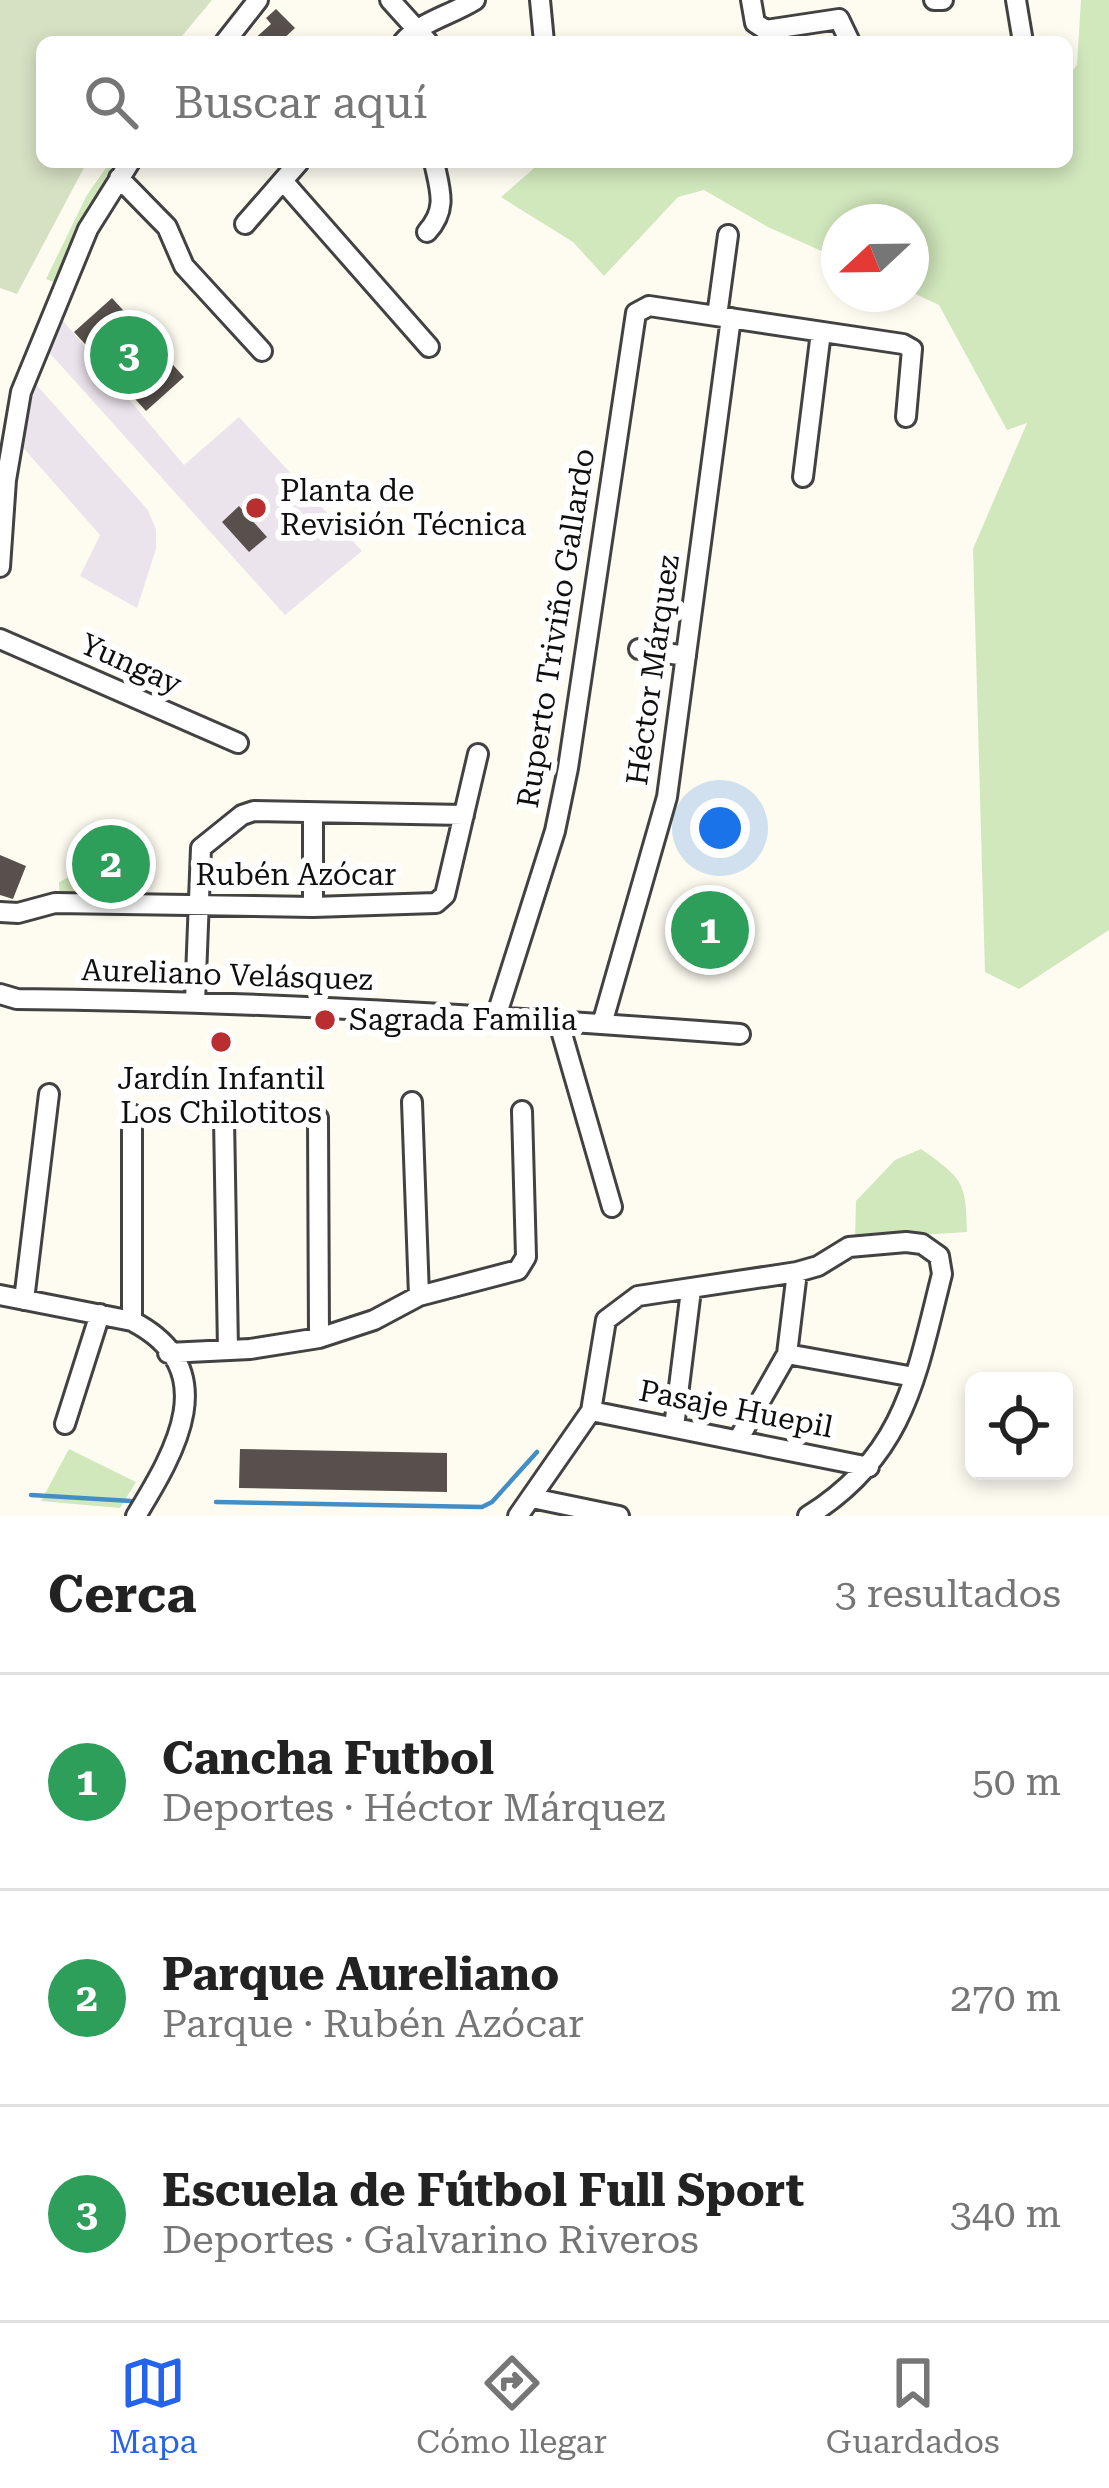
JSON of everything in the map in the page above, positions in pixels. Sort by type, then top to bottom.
[{"type":"street","points":[[230,36],[258,0]]},
{"type":"street","points":[[390,0],[414,36]]},
{"type":"street","points":[[416,36],[475,0]]},
{"type":"street","points":[[540,0],[543,36]]},
{"type":"street","points":[[752,0],[755,22],[766,30],[838,10]]},
{"type":"street","points":[[934,0],[944,0]]},
{"type":"street","points":[[1016,0],[1022,36]]},
{"type":"street","points":[[245,224],[294,168]]},
{"type":"street","points":[[428,232],[442,206],[435,168]]},
{"type":"street","points":[[0,567],[6,480],[21,392],[88,229],[125,170],[167,227],[184,266],[262,351]]},
{"type":"street","points":[[283,181],[430,347]]},
{"type":"street","name":"Héctor Márquez","points":[[602,1024],[667,797],[724,317],[728,235]]},
{"type":"street","name":"Ruperto Triviño Gallardo","points":[[496,1017],[555,831],[568,768],[636,313],[649,306],[724,317]]},
{"type":"street","points":[[724,317],[903,344],[912,349],[905,417]]},
{"type":"street","points":[[803,477],[821,332]]},
{"type":"street","name":"Yungay","points":[[0,639],[238,743]]},
{"type":"street","points":[[639,649],[686,656]]},
{"type":"street","name":"Rubén Azócar","points":[[0,912],[18,913],[60,902],[313,907],[436,903],[445,895],[478,754]]},
{"type":"street","points":[[195,1002],[201,848],[207,839],[254,811],[464,815]]},
{"type":"street","points":[[313,907],[314,814]]},
{"type":"street","name":"Aureliano Velásquez","points":[[0,994],[17,999],[195,1002],[558,1020],[740,1034]]},
{"type":"street","points":[[558,1020],[612,1207]]},
{"type":"street","points":[[0,1319],[11,1297],[49,1094]]},
{"type":"street","points":[[412,1102],[419,1296]]},
{"type":"street","points":[[169,1353],[319,1338],[374,1320],[419,1296],[512,1274],[525,1262],[522,1111]]},
{"type":"street","points":[[132,1114],[132,1322]]},
{"type":"street","points":[[224,1118],[228,1350]]},
{"type":"street","points":[[318,1118],[319,1338]]},
{"type":"street","points":[[518,1516],[591,1411],[606,1320],[638,1296],[797,1272],[818,1266],[849,1247],[907,1242],[933,1249],[941,1264],[914,1377],[890,1437],[869,1467],[808,1516]]},
{"type":"street","points":[[737,1440],[787,1354],[797,1272]]},
{"type":"street","points":[[674,1427],[691,1289]]},
{"type":"street","points":[[11,1297],[132,1322],[169,1353],[183,1386],[186,1407],[181,1435],[136,1516]]},
{"type":"street","points":[[64,1424],[100,1314]]},
{"type":"street","points":[[787,1354],[914,1377]]},
{"type":"street","name":"Pasaje Huepil","points":[[591,1411],[869,1467]]},
{"type":"street","points":[[532,1498],[619,1516]]},
{"type":"shaded area","name":"Planta de Revisión Técnica","points":[[60,317],[184,465],[239,417],[362,551],[285,615],[47,350]]},
{"type":"shaded area","points":[[33,381],[148,510],[156,530],[156,549],[137,608],[80,576],[100,535],[19,443],[25,394]]},
{"type":"green space","points":[[0,0],[212,0],[182,36],[36,36],[36,168],[84,168],[17,294],[0,288]]},
{"type":"green space","points":[[1081,0],[1109,0],[1109,930],[1019,989],[985,972],[973,549],[1027,423],[1007,430],[939,305],[929,300],[929,204],[821,204],[821,251],[704,190],[678,197],[604,276],[573,242],[501,197],[534,168],[1073,168],[1073,70]]},
{"type":"green space","points":[[106,168],[120,168],[59,284],[46,279],[87,195]]},
{"type":"green space","points":[[129,846],[128,904],[60,903],[59,882]]},
{"type":"green space","points":[[700,890],[738,899],[720,970],[682,961]]},
{"type":"green space","points":[[921,1149],[959,1183],[967,1232],[855,1239],[856,1201],[895,1160]]},
{"type":"green space","points":[[69,1449],[136,1482],[120,1508],[41,1501]]},
{"type":"building","points":[[276,9],[295,28],[286,36],[258,36],[271,24],[266,18]]},
{"type":"building","points":[[112,298],[184,377],[146,411],[74,332]]},
{"type":"building","points":[[239,506],[267,537],[249,552],[222,522]]},
{"type":"building","points":[[0,855],[26,866],[13,899],[0,895]]},
{"type":"building","points":[[240,1449],[447,1453],[447,1492],[239,1488]]},
{"type":"waterway","points":[[216,1502],[482,1507],[537,1452]]},
{"type":"waterway","points":[[31,1495],[131,1501]]},
{"type":"place","name":"Escuela de Fútbol Full Sport","points":[[129,355]]},
{"type":"place","name":"Planta de Revisión Técnica","points":[[256,508]]},
{"type":"place","name":"Parque Aureliano","points":[[111,864]]},
{"type":"place","name":"Cancha Futbol","points":[[710,930]]},
{"type":"place","name":"Sagrada Familia","points":[[325,1020]]},
{"type":"place","name":"Jardín Infantil Los Chilotitos","points":[[221,1042]]}]
